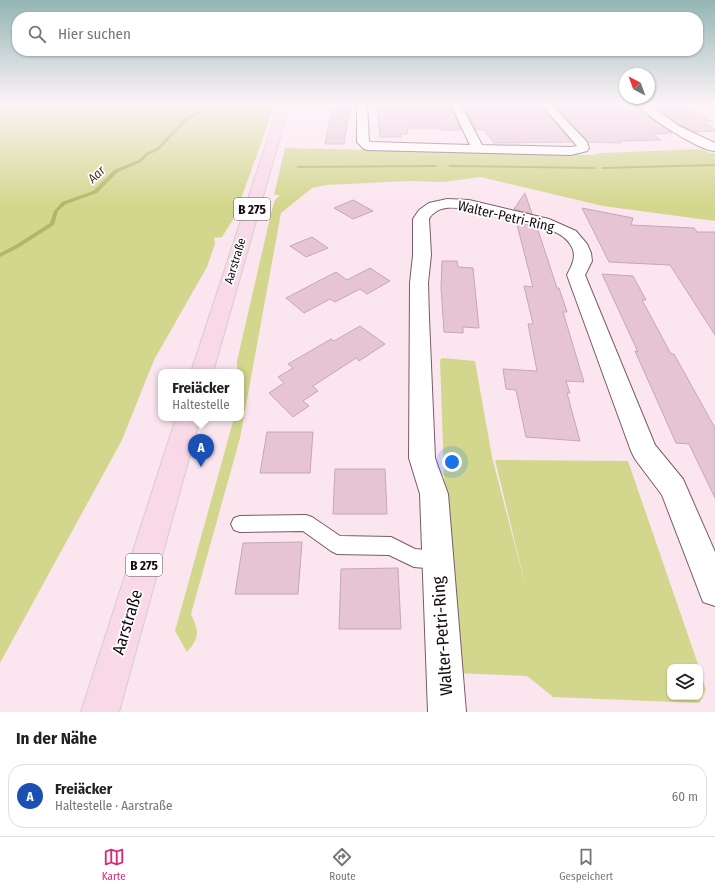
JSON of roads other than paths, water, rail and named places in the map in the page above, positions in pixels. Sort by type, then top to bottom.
[{"type":"main road","name":"Aarstraße","points":[[203,369],[274,138]]},
{"type":"main road","name":"Aarstraße","points":[[100,712],[187,421]]},
{"type":"street","points":[[363,138],[363,142],[366,145],[571,151],[580,150],[584,147],[578,138]]},
{"type":"street","points":[[473,138],[478,149]]},
{"type":"street","points":[[695,138],[713,147]]},
{"type":"street","name":"Walter-Petri-Ring","points":[[447,712],[434,494],[422,458],[419,318],[419,283],[422,255],[421,219],[424,213],[434,206],[447,203],[457,203],[543,222],[564,231],[579,244],[583,261],[576,275],[638,437],[644,451],[673,488],[715,590]]},
{"type":"lane","name":"Walter-Petri-Ring","points":[[240,524],[306,523],[337,545],[391,546],[414,558],[437,560]]},
{"type":"waterway","name":"Aar","points":[[0,255],[16,247],[52,224],[56,211],[64,203],[95,192],[116,171],[140,161],[147,154],[158,149],[168,138]]},
{"type":"waterway","points":[[603,168],[715,165]]},
{"type":"waterway","points":[[298,167],[435,166]]},
{"type":"waterway","points":[[450,166],[594,168]]},
{"type":"place","name":"Freiäcker","points":[[201,467]]}]
